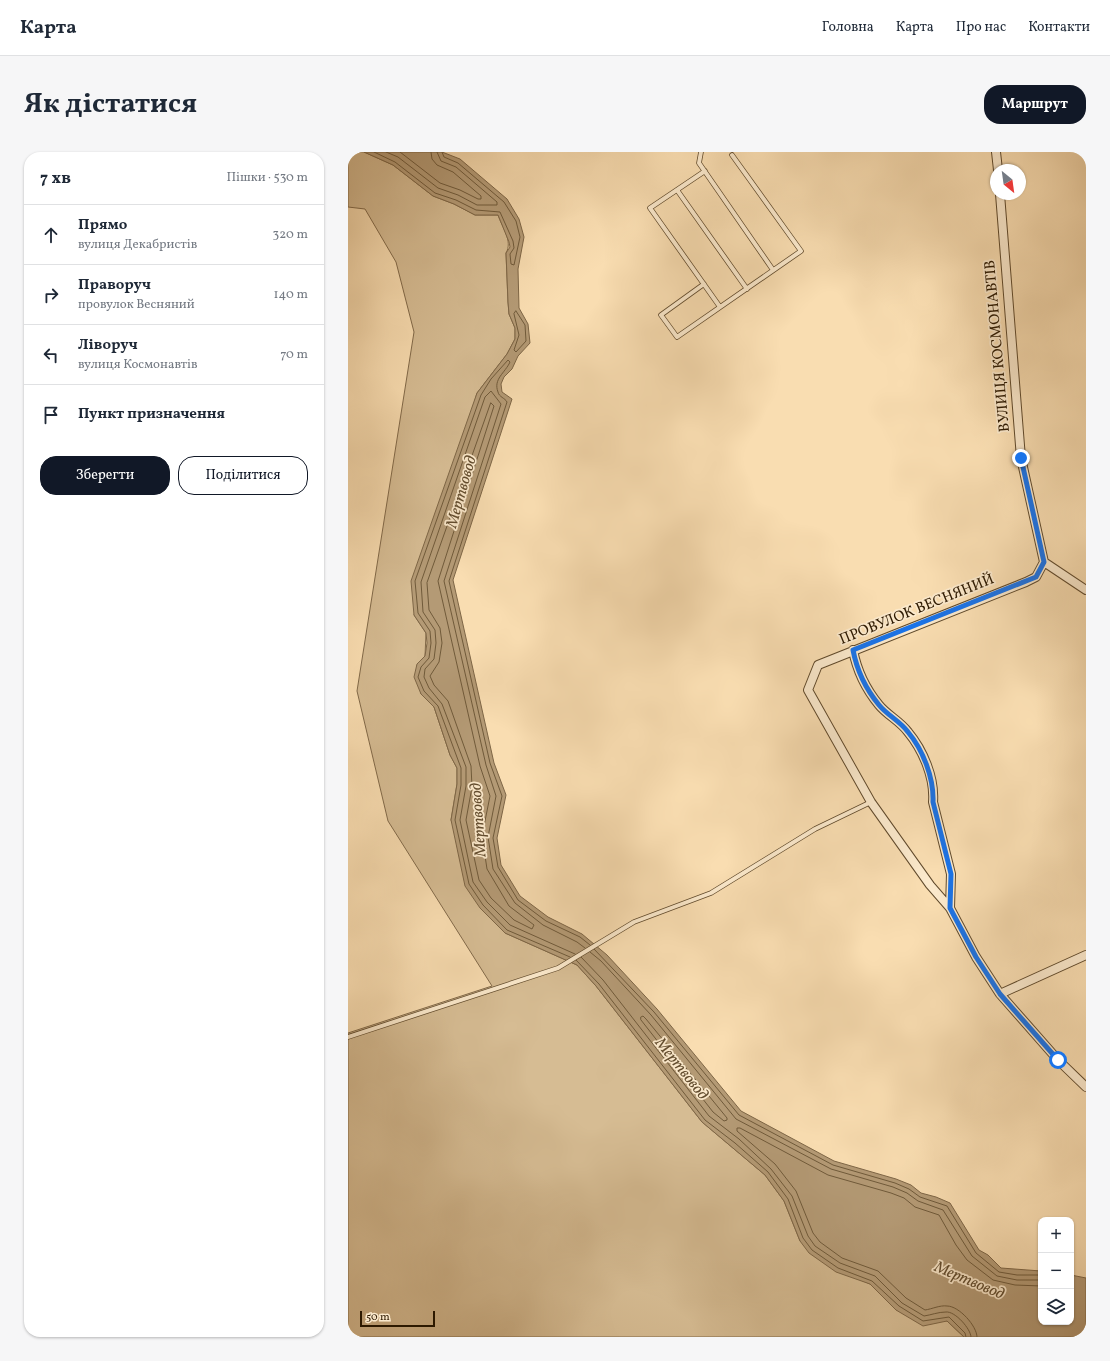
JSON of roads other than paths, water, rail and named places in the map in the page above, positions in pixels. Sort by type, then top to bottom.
[{"type":"street","points":[[996,152],[997,164]]},
{"type":"street","name":"ВУЛИЦЯ КОСМОНАВТІВ","points":[[1000,200],[1021,458],[1044,562]]},
{"type":"street","points":[[1044,562],[1086,590]]},
{"type":"street","name":"ПРОВУЛОК ВЕСНЯНИЙ","points":[[871,802],[808,690],[818,665],[1026,582],[1036,577],[1044,562]]},
{"type":"street","points":[[853,650],[857,670],[879,705],[908,732],[924,758],[934,790],[933,802],[951,874],[950,908]]},
{"type":"street","points":[[871,802],[930,885],[950,908],[976,957],[1000,994],[1058,1060],[1086,1087]]},
{"type":"street","points":[[1000,994],[1086,955]]},
{"type":"lane","points":[[701,152],[699,163],[773,270]]},
{"type":"lane","points":[[704,284],[661,315],[677,337],[801,251],[732,155]]},
{"type":"lane","points":[[705,171],[650,208],[720,307]]},
{"type":"lane","points":[[677,190],[746,289]]},
{"type":"lane","points":[[348,1037],[558,968],[634,922],[710,893],[814,829],[871,802]]},
{"type":"water","name":"Мертвовод","points":[[364,152],[442,152],[460,159],[507,199],[519,219],[524,237],[518,269],[519,308],[528,324],[530,343],[518,356],[512,369],[504,377],[501,384],[502,392],[512,399],[453,580],[494,763],[506,795],[497,838],[501,865],[520,896],[548,917],[582,934],[607,955],[657,1009],[741,1111],[834,1161],[896,1179],[911,1185],[921,1193],[950,1203],[979,1250],[988,1255],[1001,1268],[1038,1271],[1038,1325],[1074,1325],[1074,1276],[1086,1278],[1086,1337],[964,1337],[947,1321],[923,1326],[896,1310],[870,1284],[836,1272],[809,1253],[800,1241],[784,1201],[765,1175],[702,1122],[596,986],[577,965],[505,933],[480,908],[465,886],[451,820],[457,784],[457,768],[450,755],[434,707],[421,694],[414,677],[417,664],[425,656],[427,643],[426,633],[414,615],[411,581],[477,393],[507,354],[515,339],[515,328],[509,314],[508,302],[506,253],[510,247],[498,215],[475,215],[454,204],[433,196],[393,165]]}]
